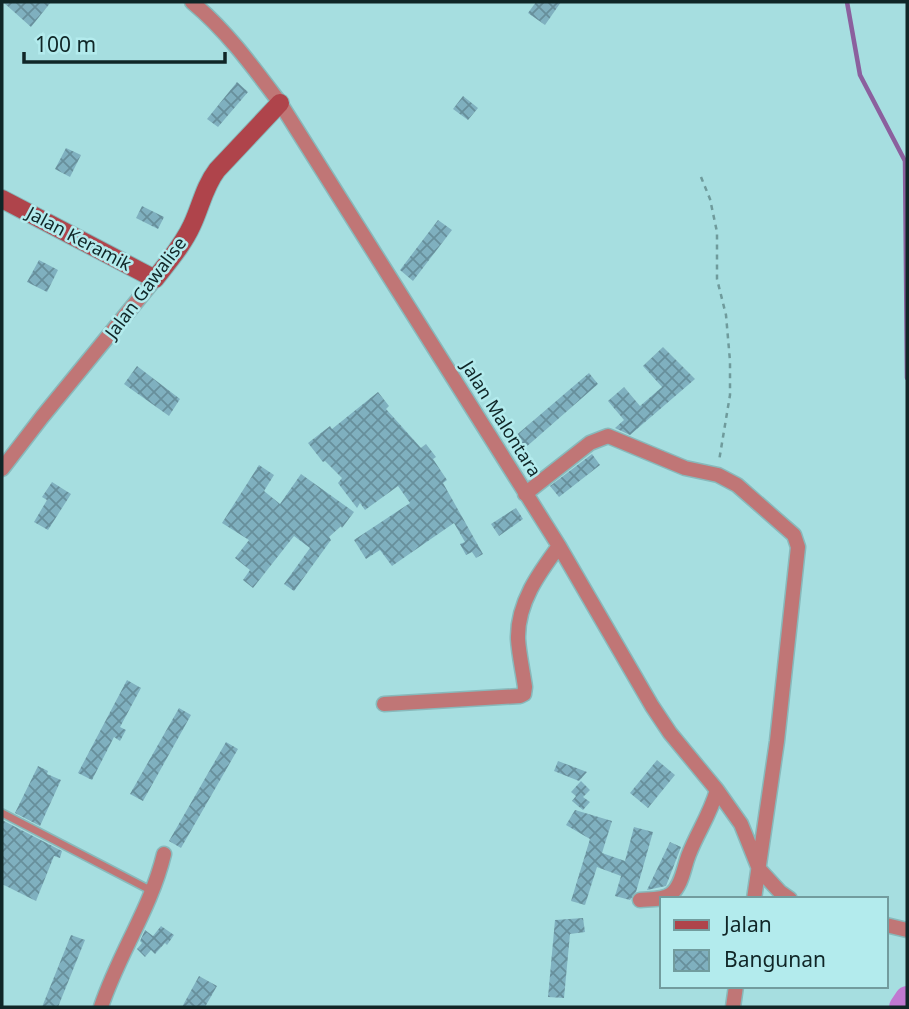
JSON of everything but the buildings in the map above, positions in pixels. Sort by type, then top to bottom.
[{"type":"street","name":"Jalan Malontara","points":[[192,2],[239,48],[280,103],[559,546],[652,706],[670,733],[718,790],[741,824],[758,869]]},
{"type":"street","name":"Jalan Gawalise","points":[[2,469],[182,243],[192,225],[208,182],[216,170],[280,103]]},
{"type":"street","name":"Jalan Keramik","points":[[2,199],[155,279]]},
{"type":"street","points":[[525,494],[590,443],[608,436],[685,468],[718,475],[737,485],[794,535],[798,547],[777,741],[754,897]]},
{"type":"street","points":[[384,704],[524,694],[518,640],[521,621],[531,586],[559,546]]},
{"type":"street","points":[[665,897],[678,887],[692,846],[708,817],[718,790]]},
{"type":"street","points":[[101,1007],[152,891],[164,854]]},
{"type":"street","points":[[758,869],[787,897]]},
{"type":"street","points":[[640,900],[660,898]]},
{"type":"street","points":[[888,925],[907,930]]},
{"type":"street","points":[[733,1007],[736,988]]},
{"type":"lane","points":[[2,813],[152,891]]},
{"type":"path","points":[[701,177],[710,199],[717,232],[717,279],[726,314],[730,362],[730,396],[718,475]]},
{"type":"waterway","points":[[847,2],[860,75],[905,161],[907,378]]},
{"type":"waterway","points":[[901,1007],[907,998]]}]
